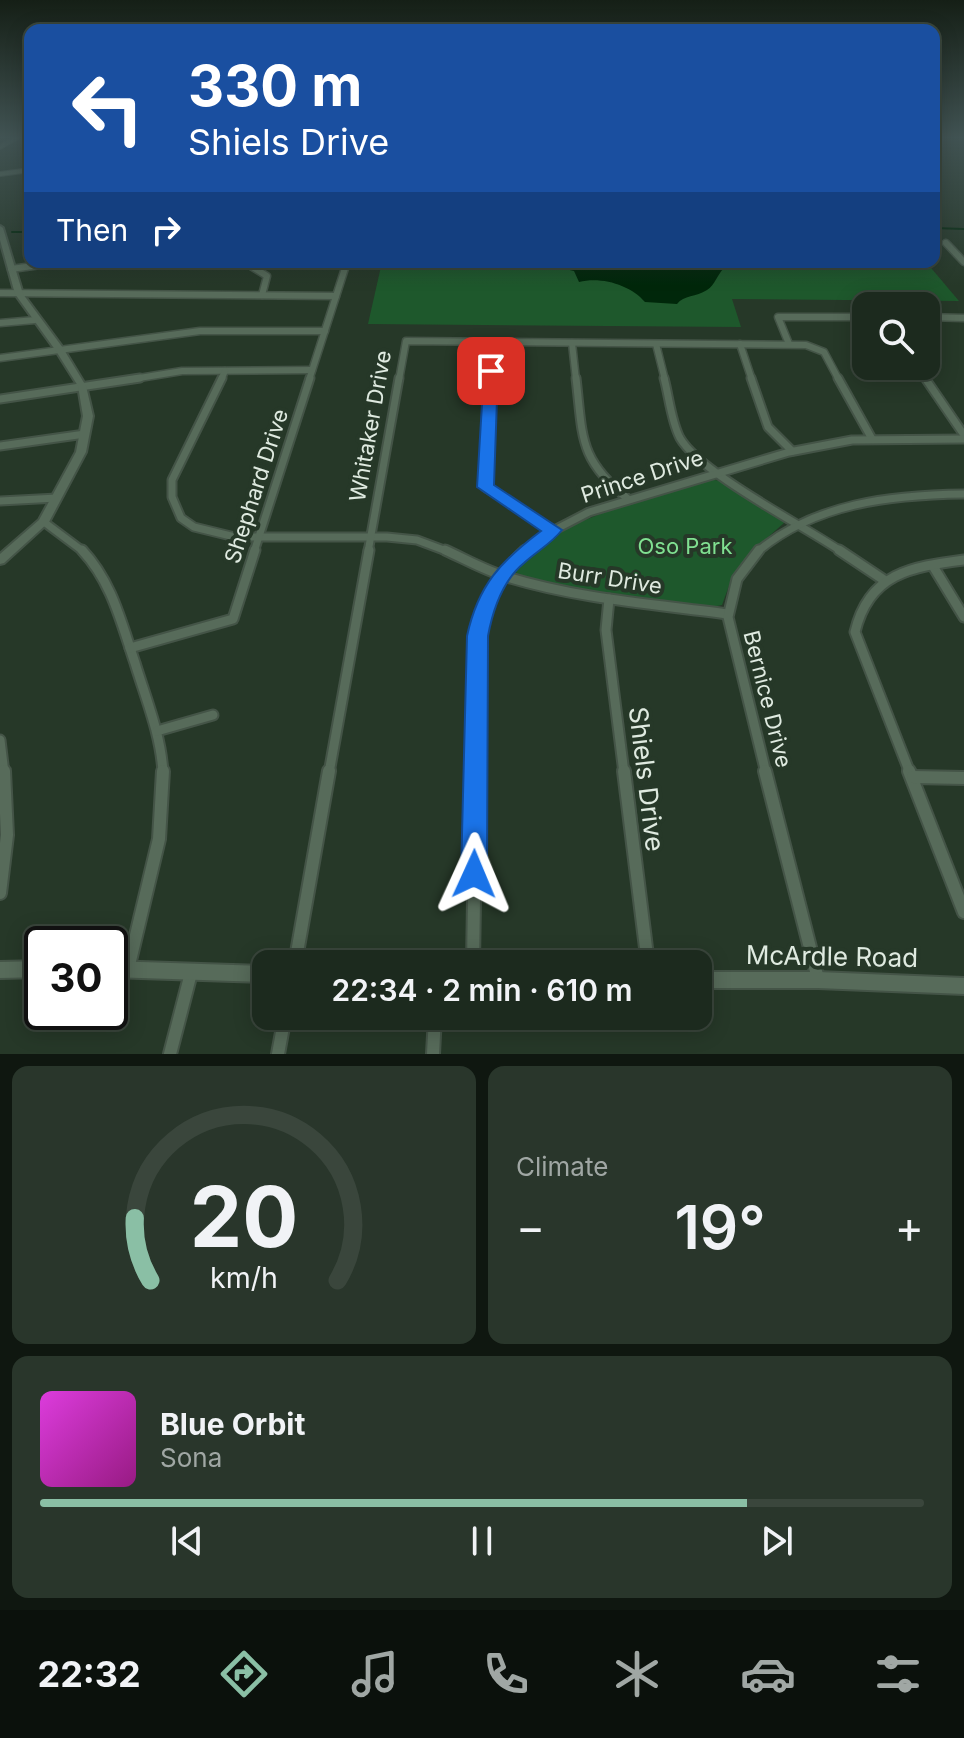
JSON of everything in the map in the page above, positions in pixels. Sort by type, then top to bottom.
[{"type":"street","points":[[0,229],[19,294],[82,386],[88,416],[81,452],[44,522],[0,560]]},
{"type":"street","points":[[945,242],[963,260]]},
{"type":"street","points":[[11,269],[24,267]]},
{"type":"street","points":[[258,268],[267,276],[262,295]]},
{"type":"street","name":"Shephard Drive","points":[[130,648],[233,619],[345,268]]},
{"type":"street","points":[[0,293],[336,296]]},
{"type":"street","points":[[789,344],[778,317],[852,317]]},
{"type":"street","points":[[940,318],[963,319]]},
{"type":"street","points":[[0,323],[35,320]]},
{"type":"street","points":[[0,358],[200,331],[325,331]]},
{"type":"street","name":"Whitaker Drive","points":[[297,950],[406,341],[806,345],[824,352],[872,439]]},
{"type":"street","points":[[493,342],[485,487],[553,530]]},
{"type":"street","points":[[572,343],[585,449],[590,464],[628,499]]},
{"type":"street","points":[[656,344],[678,434],[688,450],[716,473],[799,523],[884,580]]},
{"type":"street","points":[[740,344],[768,427],[792,451]]},
{"type":"street","points":[[0,399],[182,371],[312,370]]},
{"type":"street","name":"Burr Drive","points":[[225,371],[172,480],[170,496],[176,514],[201,530],[230,536],[370,537],[418,541],[502,576],[609,599],[728,614]]},
{"type":"street","points":[[926,380],[964,437]]},
{"type":"street","points":[[0,446],[85,434]]},
{"type":"street","name":"Prince Drive","points":[[473,950],[478,636],[482,614],[502,576],[525,550],[553,530],[585,514],[792,451],[872,439],[964,437]]},
{"type":"street","name":"Bernice Drive","points":[[818,980],[733,643],[728,614],[737,583],[768,541],[799,523],[865,501],[925,493],[964,494]]},
{"type":"street","points":[[0,501],[57,498]]},
{"type":"street","points":[[44,522],[70,537],[102,576],[118,603],[157,731],[162,762],[162,816],[153,874],[128,944]]},
{"type":"street","points":[[964,560],[884,580],[863,605],[855,632],[964,912]]},
{"type":"street","points":[[933,566],[964,617]]},
{"type":"street","name":"Shiels Drive","points":[[609,599],[606,630],[646,950]]},
{"type":"street","points":[[157,731],[213,715]]},
{"type":"street","points":[[0,740],[9,815],[8,862],[0,893]]},
{"type":"street","points":[[913,777],[964,778]]},
{"type":"street","points":[[0,970],[24,969]]},
{"type":"street","points":[[128,970],[252,974]]},
{"type":"street","points":[[170,1054],[191,973]]},
{"type":"street","name":"McArdle Road","points":[[712,980],[818,980],[964,986]]},
{"type":"street","points":[[278,1054],[282,1030]]},
{"type":"street","points":[[433,1054],[434,1030]]},
{"type":"green space","points":[[381,268],[931,268],[959,301],[940,301],[940,292],[852,292],[852,300],[732,299],[741,327],[368,324]]},
{"type":"green space","name":"Oso Park","points":[[708,479],[721,481],[785,522],[748,555],[730,583],[722,605],[712,607],[572,588],[521,576],[514,571],[524,556],[569,527]]},
{"type":"shaded area","points":[[561,268],[724,268],[710,288],[677,304],[645,302],[615,283],[597,280],[579,282],[574,271]]},
{"type":"waterway","points":[[940,228],[964,229]]},
{"type":"waterway","points":[[12,232],[24,232]]},
{"type":"route","points":[[474,874],[478,636],[482,614],[490,593],[513,562],[553,530],[485,487],[491,371]]}]
